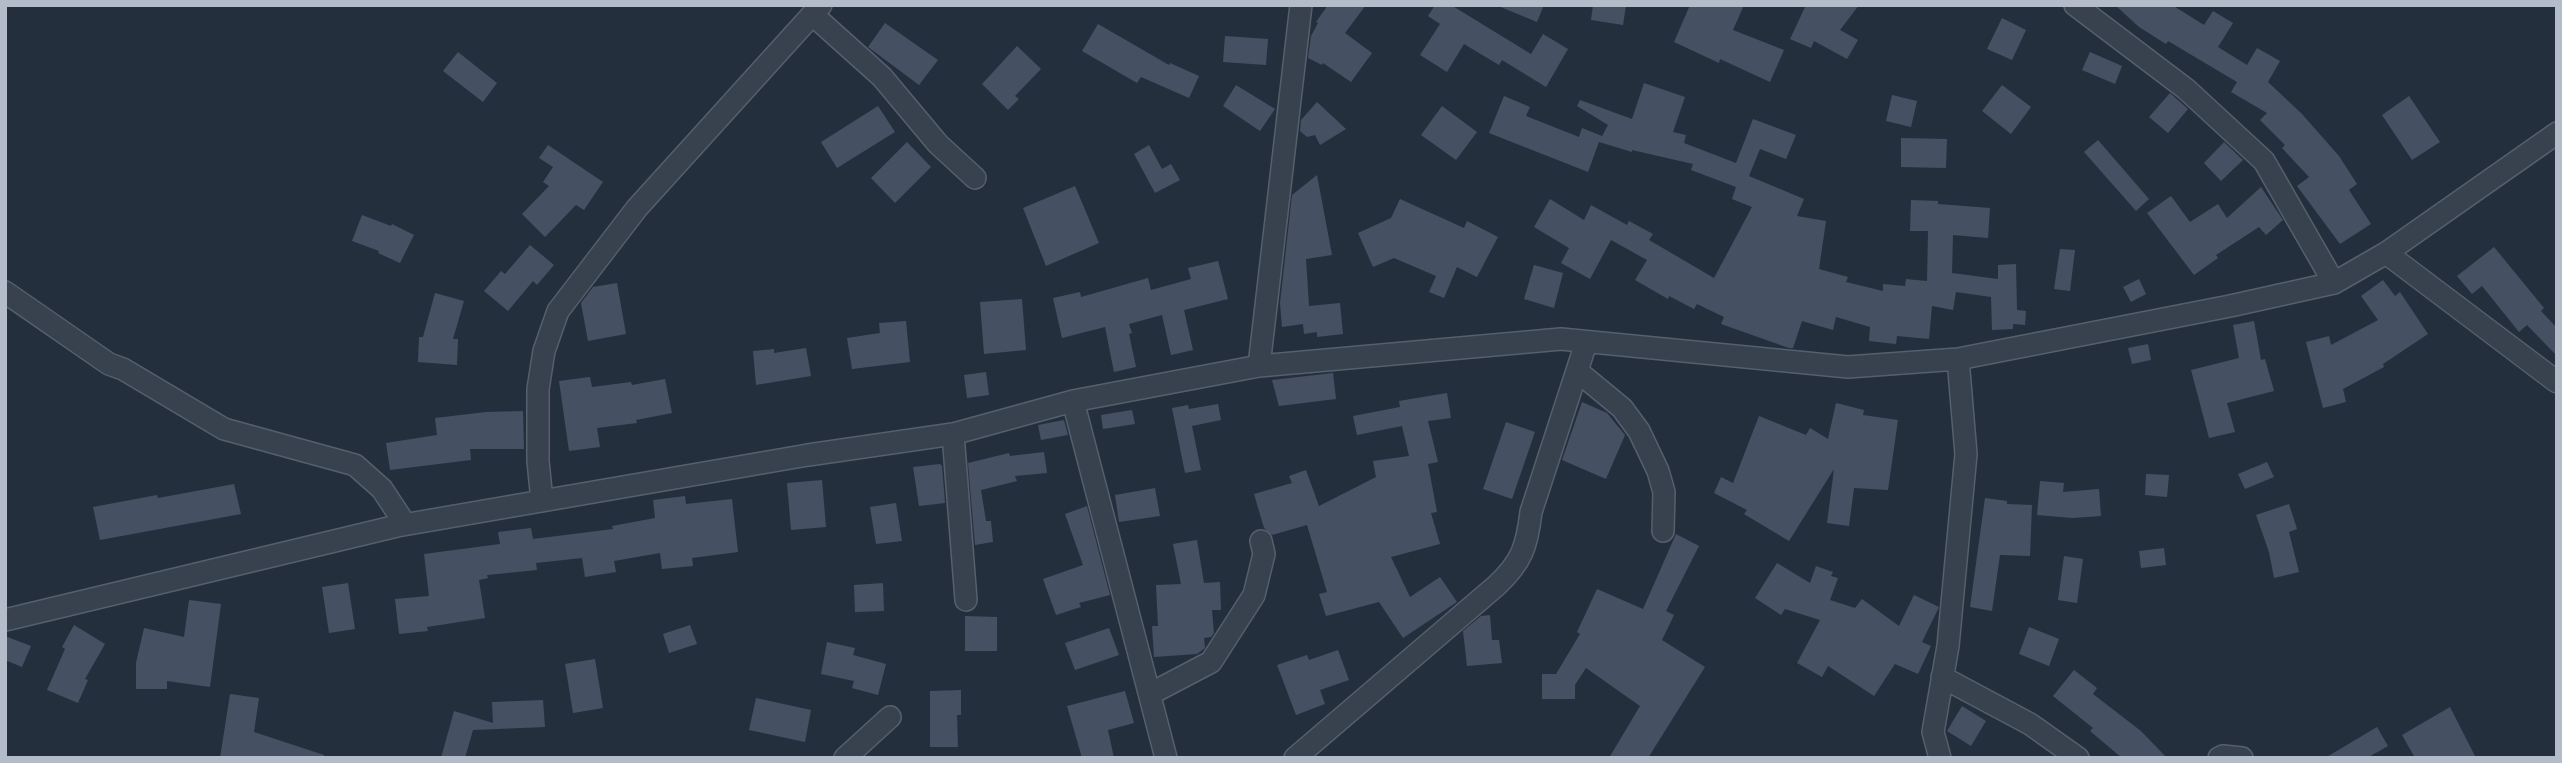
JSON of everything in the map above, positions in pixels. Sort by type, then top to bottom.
[{"type":"street","points":[[1258,366],[1301,5]]},
{"type":"street","points":[[2075,5],[2186,89],[2264,160],[2334,283]]},
{"type":"street","points":[[542,500],[538,461],[538,389],[544,351],[558,311],[637,208],[817,11],[882,77],[938,144],[975,178]]},
{"type":"street","points":[[5,620],[405,524],[808,455],[953,434],[1073,401],[1258,366],[1561,339],[1848,367],[1958,359],[2334,283],[2386,253],[2557,133]]},
{"type":"street","points":[[2386,253],[2557,382]]},
{"type":"street","points":[[5,292],[109,364],[123,369],[224,429],[355,465],[382,489],[405,524]]},
{"type":"street","points":[[1295,758],[1496,586],[1521,559],[1528,538],[1531,512],[1586,343]]},
{"type":"street","points":[[1940,758],[1933,732],[1948,646],[1966,454],[1958,359]]},
{"type":"street","points":[[1577,371],[1622,408],[1639,431],[1658,471],[1664,492],[1663,531]]},
{"type":"street","points":[[1073,401],[1166,758]]},
{"type":"street","points":[[953,434],[966,600]]},
{"type":"street","points":[[1150,694],[1211,662],[1254,595],[1264,554],[1261,541]]},
{"type":"street","points":[[1942,677],[2030,724],[2078,758]]},
{"type":"street","points":[[845,758],[890,717]]},
{"type":"street","points":[[2219,758],[2242,758]]},
{"type":"building","points":[[1328,5],[1366,5],[1345,33],[1372,53],[1351,82],[1323,63],[1322,65],[1308,58],[1311,36],[1318,23],[1316,22]]},
{"type":"building","points":[[1435,5],[1451,5],[1531,54],[1543,34],[1568,49],[1546,87],[1502,60],[1499,65],[1464,44],[1447,72],[1420,55],[1440,24],[1428,16]]},
{"type":"building","points":[[1496,5],[1544,5],[1537,22]]},
{"type":"building","points":[[1593,5],[1626,5],[1623,25],[1591,20]]},
{"type":"building","points":[[1690,5],[1744,5],[1733,30],[1784,50],[1770,82],[1674,42]]},
{"type":"building","points":[[1806,5],[1859,5],[1840,30],[1858,40],[1847,59],[1814,41],[1811,48],[1790,39]]},
{"type":"building","points":[[2115,5],[2172,5],[2204,25],[2213,11],[2233,23],[2218,47],[2247,65],[2257,48],[2280,61],[2268,82],[2302,114],[2339,156],[2357,184],[2349,190],[2371,224],[2340,244],[2297,186],[2309,177],[2282,148],[2285,145],[2260,120],[2267,113],[2231,92],[2237,82],[2139,27]]},
{"type":"building","points":[[2002,18],[2026,30],[2012,60],[1987,49]]},
{"type":"building","points":[[885,23],[938,60],[919,85],[868,47]]},
{"type":"building","points":[[1098,24],[1169,65],[1170,63],[1199,76],[1189,98],[1141,77],[1137,83],[1082,51]]},
{"type":"building","points":[[1225,36],[1268,39],[1266,65],[1223,62]]},
{"type":"building","points":[[1017,46],[1041,69],[1015,96],[1019,99],[1008,110],[982,84]]},
{"type":"building","points":[[458,52],[497,83],[483,102],[443,71]]},
{"type":"building","points":[[2090,52],[2122,66],[2115,84],[2082,70]]},
{"type":"building","points":[[1644,83],[1685,97],[1673,132],[1686,135],[1684,143],[1736,163],[1753,119],[1796,135],[1786,159],[1760,149],[1749,176],[1804,199],[1797,216],[1826,221],[1819,269],[1848,277],[1846,282],[1883,291],[1883,284],[1905,286],[1906,279],[1927,281],[1928,231],[1910,231],[1911,200],[1990,208],[1988,238],[1953,235],[1952,273],[1998,279],[1998,265],[2016,264],[2017,310],[2026,311],[2025,325],[2013,324],[2013,329],[1992,330],[1991,297],[1956,292],[1953,310],[1932,306],[1929,339],[1897,336],[1896,344],[1869,341],[1870,327],[1836,317],[1833,330],[1802,321],[1793,348],[1789,348],[1721,324],[1724,317],[1697,304],[1694,309],[1669,296],[1668,299],[1635,280],[1647,260],[1611,240],[1590,279],[1561,263],[1569,248],[1534,227],[1550,199],[1584,220],[1591,205],[1627,225],[1629,221],[1653,234],[1649,240],[1714,278],[1752,207],[1732,199],[1736,187],[1691,170],[1693,164],[1632,152],[1599,142],[1588,172],[1489,133],[1504,96],[1530,107],[1526,116],[1579,137],[1582,128],[1602,136],[1600,140],[1608,125],[1577,106],[1580,100],[1632,119]]},
{"type":"building","points":[[1236,85],[1275,109],[1260,131],[1223,106]]},
{"type":"building","points":[[2002,85],[2031,107],[2011,134],[1982,111]]},
{"type":"building","points":[[2170,93],[2188,109],[2168,133],[2149,117]]},
{"type":"building","points":[[1892,95],[1917,101],[1911,127],[1886,121]]},
{"type":"building","points":[[2409,96],[2440,142],[2412,160],[2382,115]]},
{"type":"building","points":[[1317,102],[1346,129],[1320,145],[1315,135],[1307,137],[1300,131],[1301,120]]},
{"type":"building","points":[[878,106],[895,132],[837,168],[821,142]]},
{"type":"building","points":[[1442,106],[1477,132],[1456,160],[1421,135]]},
{"type":"building","points":[[1901,138],[1947,139],[1946,168],[1901,167]]},
{"type":"building","points":[[2098,140],[2149,199],[2136,211],[2084,152]]},
{"type":"building","points":[[907,142],[931,167],[895,203],[871,178]]},
{"type":"building","points":[[2224,142],[2243,160],[2221,181],[2204,163]]},
{"type":"building","points":[[548,145],[603,182],[584,210],[576,205],[545,237],[522,214],[549,186],[543,182],[553,167],[539,158]]},
{"type":"building","points":[[1149,145],[1162,169],[1171,164],[1180,180],[1155,193],[1134,154]]},
{"type":"building","points":[[1317,175],[1332,255],[1306,259],[1309,306],[1340,303],[1343,334],[1317,337],[1317,332],[1304,334],[1303,324],[1282,327],[1280,303],[1292,195]]},
{"type":"building","points":[[1075,186],[1099,243],[1046,266],[1023,208]]},
{"type":"building","points":[[2261,187],[2283,220],[2266,235],[2259,227],[2216,255],[2218,258],[2194,275],[2147,213],[2171,196],[2190,222],[2218,204],[2227,218]]},
{"type":"building","points":[[1400,199],[1464,228],[1467,221],[1498,237],[1477,277],[1457,267],[1444,298],[1429,292],[1436,276],[1394,258],[1373,267],[1358,233],[1391,218]]},
{"type":"building","points":[[362,215],[391,226],[392,224],[414,235],[400,263],[378,253],[379,251],[352,241]]},
{"type":"building","points":[[530,245],[554,265],[537,285],[533,281],[508,311],[484,291],[501,271],[505,274]]},
{"type":"building","points":[[2494,247],[2544,308],[2541,311],[2557,328],[2557,356],[2527,325],[2519,332],[2482,286],[2472,294],[2457,276]]},
{"type":"building","points":[[2060,249],[2075,250],[2070,291],[2054,289]]},
{"type":"building","points":[[1218,261],[1228,299],[1184,310],[1193,350],[1171,355],[1162,315],[1129,324],[1136,367],[1114,372],[1105,327],[1062,338],[1053,298],[1080,292],[1081,297],[1148,278],[1151,290],[1191,279],[1188,268]]},
{"type":"building","points":[[1534,265],[1563,273],[1554,308],[1524,299]]},
{"type":"building","points":[[2139,279],[2146,294],[2131,302],[2123,287]]},
{"type":"building","points":[[2383,280],[2395,296],[2400,292],[2428,334],[2383,364],[2384,367],[2343,389],[2346,402],[2323,408],[2306,342],[2329,336],[2331,345],[2378,320],[2361,296]]},
{"type":"building","points":[[617,283],[626,334],[588,341],[581,303],[593,287]]},
{"type":"building","points":[[435,293],[464,301],[453,339],[458,339],[457,365],[418,362],[419,337],[423,337]]},
{"type":"building","points":[[1022,299],[1026,350],[984,354],[980,302]]},
{"type":"building","points":[[906,321],[910,362],[852,369],[847,338],[880,333],[879,323]]},
{"type":"building","points":[[2254,321],[2261,360],[2265,359],[2274,391],[2227,403],[2235,432],[2209,438],[2191,370],[2239,358],[2233,325]]},
{"type":"building","points":[[2148,344],[2151,360],[2132,364],[2128,348]]},
{"type":"building","points":[[806,348],[811,376],[756,385],[753,351],[774,349],[774,353]]},
{"type":"building","points":[[986,372],[989,395],[967,398],[964,375]]},
{"type":"building","points":[[1333,373],[1336,399],[1279,406],[1272,380]]},
{"type":"building","points":[[590,377],[592,387],[631,382],[632,385],[665,379],[672,413],[636,420],[637,423],[597,428],[600,447],[569,451],[559,381]]},
{"type":"building","points":[[1447,393],[1451,418],[1428,421],[1438,462],[1428,464],[1437,512],[1431,513],[1440,544],[1391,557],[1410,597],[1440,577],[1457,602],[1403,638],[1379,602],[1326,616],[1319,594],[1327,592],[1307,525],[1272,535],[1264,528],[1254,494],[1292,483],[1289,476],[1306,470],[1319,506],[1376,477],[1373,461],[1409,456],[1402,426],[1357,435],[1353,416],[1400,407],[1399,401]]},
{"type":"building","points":[[1582,402],[1607,413],[1625,435],[1606,479],[1562,460]]},
{"type":"building","points":[[1836,403],[1864,410],[1863,415],[1898,420],[1888,490],[1854,488],[1849,526],[1827,523],[1834,469],[1789,541],[1744,514],[1747,510],[1714,493],[1721,477],[1733,483],[1759,416],[1806,435],[1810,428],[1828,439]]},
{"type":"building","points":[[1218,404],[1221,420],[1192,426],[1201,470],[1185,473],[1172,408],[1188,405],[1189,409]]},
{"type":"building","points":[[1132,410],[1135,424],[1103,429],[1101,415]]},
{"type":"building","points":[[523,411],[524,449],[470,449],[471,460],[390,470],[386,443],[437,435],[435,418]]},
{"type":"building","points":[[1064,420],[1068,435],[1041,440],[1038,425]]},
{"type":"building","points":[[1506,422],[1535,432],[1512,499],[1483,489]]},
{"type":"building","points":[[1044,452],[1047,473],[1015,476],[1017,481],[981,490],[986,521],[991,521],[993,542],[975,545],[968,463],[1009,453],[1010,456]]},
{"type":"building","points":[[2267,462],[2274,477],[2245,489],[2238,474]]},
{"type":"building","points":[[940,464],[945,503],[919,506],[913,467]]},
{"type":"building","points":[[2146,474],[2169,475],[2167,497],[2145,495]]},
{"type":"building","points":[[822,480],[826,527],[791,530],[787,483]]},
{"type":"building","points":[[2040,481],[2064,483],[2063,492],[2099,489],[2101,516],[2072,518],[2037,515]]},
{"type":"building","points":[[234,484],[241,514],[100,540],[93,507]]},
{"type":"building","points":[[1155,488],[1160,516],[1119,522],[1115,495]]},
{"type":"building","points":[[685,496],[686,504],[732,499],[738,552],[692,558],[693,566],[662,569],[660,553],[614,561],[616,572],[585,577],[582,558],[536,563],[537,570],[487,575],[488,578],[479,580],[485,618],[427,627],[428,631],[399,634],[395,599],[429,596],[424,554],[500,544],[498,532],[531,528],[533,539],[613,529],[612,526],[655,518],[653,500]]},
{"type":"building","points":[[1985,498],[2007,501],[2007,504],[2032,505],[2030,556],[2000,555],[1992,611],[1970,607]]},
{"type":"building","points":[[896,503],[902,541],[876,544],[870,507]]},
{"type":"building","points":[[2289,504],[2297,529],[2289,532],[2299,572],[2274,578],[2269,552],[2256,515]]},
{"type":"building","points":[[1087,506],[1110,595],[1079,603],[1081,607],[1056,615],[1043,579],[1083,565],[1065,514]]},
{"type":"building","points":[[1676,534],[1699,546],[1666,611],[1674,615],[1662,640],[1705,667],[1648,758],[1609,758],[1640,706],[1586,668],[1575,685],[1575,699],[1542,699],[1542,674],[1556,674],[1580,634],[1577,632],[1597,589],[1643,609]]},
{"type":"building","points":[[1197,540],[1204,583],[1220,582],[1221,610],[1212,610],[1214,633],[1211,637],[1204,638],[1205,648],[1197,654],[1154,657],[1152,626],[1158,626],[1156,585],[1181,584],[1173,544]]},
{"type":"building","points":[[2164,548],[2166,565],[2141,568],[2139,551]]},
{"type":"building","points":[[2064,556],[2083,559],[2077,603],[2058,600]]},
{"type":"building","points":[[1777,563],[1810,583],[1816,566],[1833,572],[1831,576],[1838,578],[1830,600],[1855,608],[1862,599],[1899,626],[1914,595],[1939,607],[1922,642],[1931,646],[1918,674],[1895,664],[1874,696],[1828,666],[1822,677],[1797,663],[1820,620],[1785,609],[1781,615],[1755,598]]},
{"type":"building","points":[[348,583],[355,629],[329,633],[322,587]]},
{"type":"building","points":[[883,583],[884,611],[855,612],[854,585]]},
{"type":"building","points":[[189,600],[221,604],[210,687],[167,681],[167,689],[136,689],[136,663],[144,628],[184,637]]},
{"type":"building","points":[[1490,615],[1492,640],[1499,640],[1502,663],[1467,666],[1463,631],[1481,616]]},
{"type":"building","points":[[965,616],[997,617],[997,651],[965,651]]},
{"type":"building","points":[[74,625],[105,644],[85,679],[88,680],[78,703],[47,690],[65,649],[62,647]]},
{"type":"building","points":[[690,625],[697,644],[669,653],[663,634]]},
{"type":"building","points":[[2029,627],[2059,639],[2049,666],[2019,654]]},
{"type":"building","points":[[1109,628],[1119,655],[1075,670],[1065,643]]},
{"type":"building","points":[[5,636],[31,646],[22,667],[5,660]]},
{"type":"building","points":[[827,642],[855,648],[853,655],[886,664],[878,695],[852,688],[854,681],[821,674]]},
{"type":"building","points":[[1338,650],[1349,680],[1320,690],[1325,704],[1296,715],[1277,665],[1307,655],[1309,660]]},
{"type":"building","points":[[595,659],[603,708],[573,713],[565,664]]},
{"type":"building","points":[[2074,670],[2097,688],[2093,694],[2141,731],[2167,758],[2122,758],[2090,731],[2093,728],[2053,696]]},
{"type":"building","points":[[961,690],[961,715],[957,715],[958,747],[930,747],[930,691]]},
{"type":"building","points":[[1125,691],[1134,723],[1108,730],[1114,758],[1082,758],[1067,706]]},
{"type":"building","points":[[230,694],[259,698],[254,732],[324,755],[324,758],[220,758]]},
{"type":"building","points":[[756,698],[811,710],[805,742],[749,730]]},
{"type":"building","points":[[543,700],[545,727],[473,730],[465,758],[441,758],[454,711],[493,723],[492,702]]},
{"type":"building","points":[[1962,706],[1986,721],[1971,746],[1947,731]]},
{"type":"building","points":[[2450,707],[2476,758],[2415,758],[2402,735]]},
{"type":"building","points":[[2377,727],[2388,746],[2367,758],[2325,758]]}]
